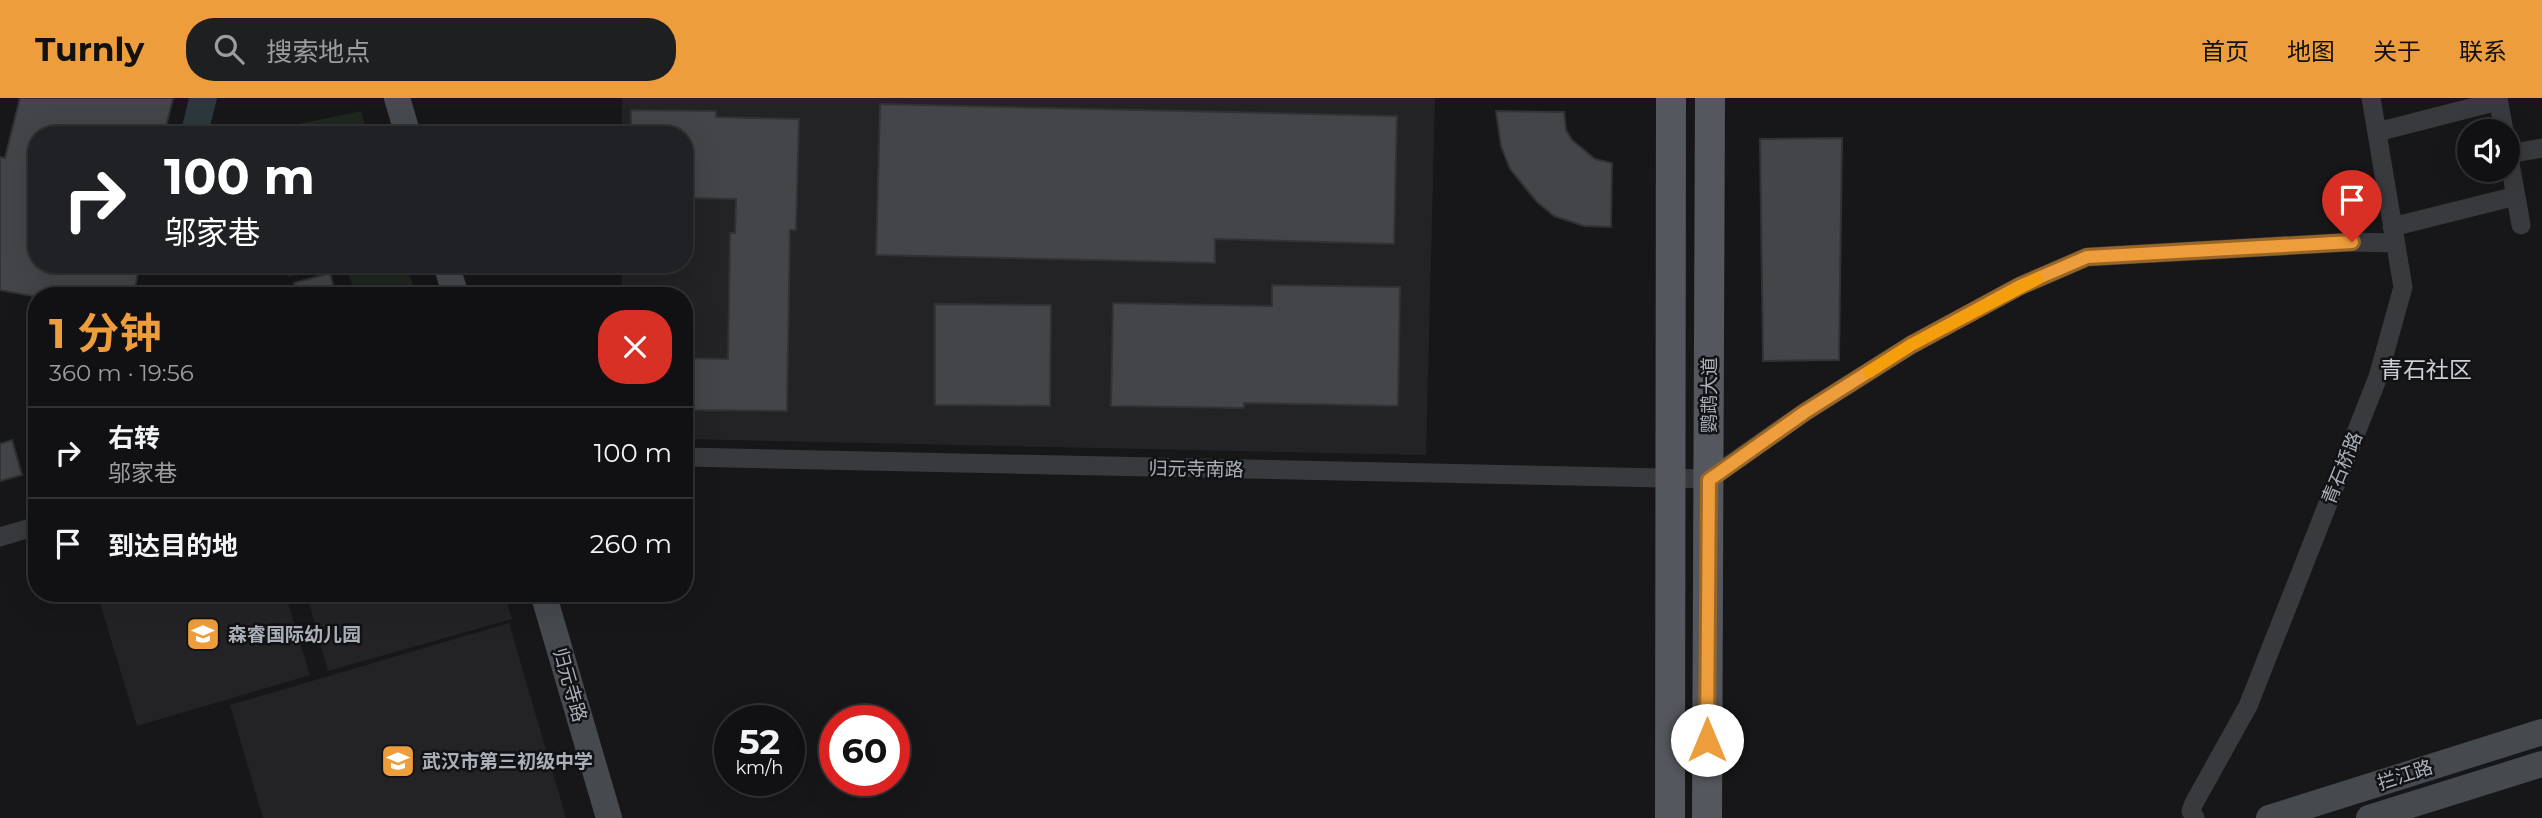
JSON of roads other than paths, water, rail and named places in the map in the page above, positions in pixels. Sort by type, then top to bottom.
[{"type":"main road","points":[[397,98],[405,126]]},
{"type":"main road","name":"鹦鹉大道","points":[[1670,818],[1671,98]]},
{"type":"main road","name":"鹦鹉大道","points":[[1707,818],[1710,98]]},
{"type":"main road","name":"归元寺路","points":[[546,602],[609,818]]},
{"type":"main road","name":"拦江路","points":[[2269,818],[2542,732]]},
{"type":"main road","name":"拦江路","points":[[2369,818],[2542,764]]},
{"type":"street","name":"青石桥路","points":[[2195,818],[2191,811],[2194,803],[2248,706],[2378,377],[2403,287],[2371,98]]},
{"type":"street","points":[[2377,132],[2498,100],[2502,119]]},
{"type":"street","points":[[2520,151],[2542,148]]},
{"type":"street","points":[[2513,182],[2521,225]]},
{"type":"street","points":[[1709,480],[1805,412],[1911,345],[2020,286],[2087,257],[2393,235],[2516,196]]},
{"type":"street","name":"归元寺南路","points":[[693,457],[1709,480]]},
{"type":"street","points":[[0,537],[28,529]]},
{"type":"place","name":"森睿国际幼儿园","points":[[203,634]]},
{"type":"place","name":"武汉市第三初级中学","points":[[398,761]]},
{"type":"district","name":"青石社区","points":[[2426,370]]}]
